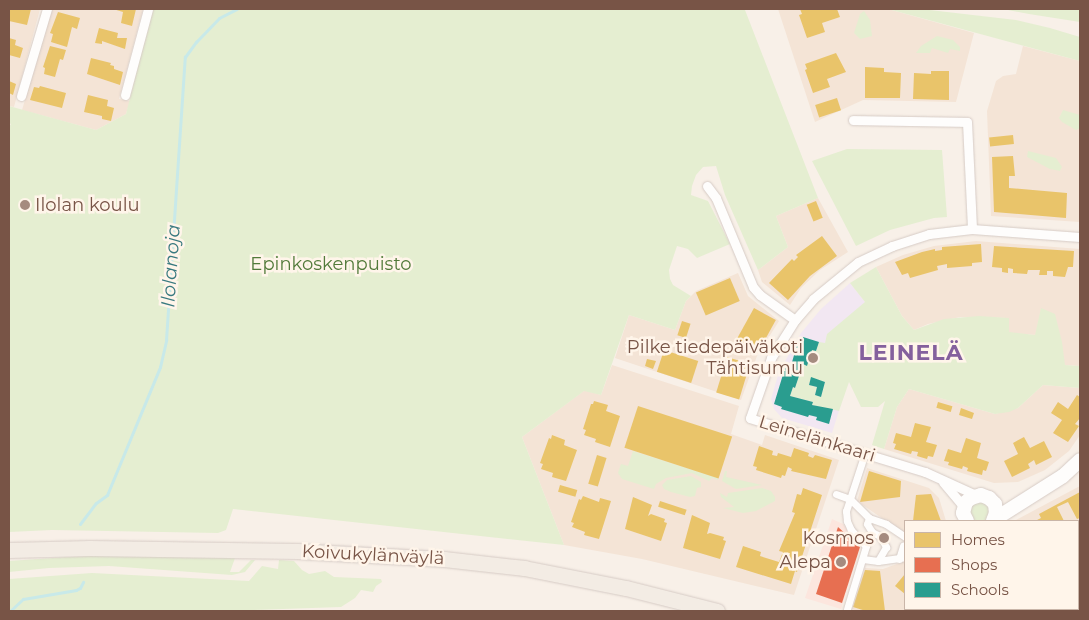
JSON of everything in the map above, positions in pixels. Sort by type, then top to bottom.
[{"type":"main road","points":[[994,520],[1027,497],[1052,484],[1079,463]]},
{"type":"main road","points":[[965,517],[966,502],[976,495],[982,495],[992,500],[1027,497]]},
{"type":"main road","points":[[992,500],[996,510],[994,520]]},
{"type":"main road","name":"Koivukylänväylä","points":[[13,552],[138,548],[341,553],[444,559],[524,568],[626,588],[717,611]]},
{"type":"street","points":[[21,96],[46,9]]},
{"type":"street","points":[[125,94],[148,9]]},
{"type":"street","points":[[853,120],[966,122],[972,229]]},
{"type":"street","points":[[707,186],[716,198],[753,286],[760,295],[795,320]]},
{"type":"street","name":"Leinelänkaari","points":[[976,495],[943,482],[925,472],[750,418],[771,358],[795,320],[813,299],[838,276],[870,256],[915,237],[938,232],[972,229],[1080,237]]},
{"type":"street","points":[[847,609],[866,546],[851,530],[846,521],[846,511],[865,454]]},
{"type":"street","name":"Leinelänkaari","points":[[943,482],[965,517]]},
{"type":"street","points":[[836,494],[850,499],[868,521],[872,532],[880,536],[886,547],[878,561]]},
{"type":"street","points":[[851,530],[868,521],[886,524],[904,536]]},
{"type":"street","points":[[862,559],[878,561],[902,558],[903,546]]},
{"type":"shaded area","points":[[9,9],[40,9],[14,107],[9,106]]},
{"type":"shaded area","points":[[52,9],[143,9],[119,99],[130,101],[126,114],[96,130],[22,110]]},
{"type":"shaded area","points":[[778,9],[888,9],[974,33],[956,102],[863,100],[815,122]]},
{"type":"shaded area","points":[[1023,46],[1080,61],[1080,222],[991,216],[987,111],[996,81],[1003,76],[1016,74]]},
{"type":"shaded area","points":[[818,198],[848,252],[820,270],[801,288],[790,305],[762,282],[758,270],[788,247],[776,216]]},
{"type":"shaded area","points":[[976,241],[1080,249],[1080,366],[1065,365],[1036,335],[1009,333],[1009,318],[960,317],[928,324],[914,330],[902,316],[876,267],[903,255],[934,246]]},
{"type":"shaded area","points":[[738,273],[748,296],[779,321],[757,356],[741,400],[615,358],[629,315],[675,330],[686,301],[696,291]]},
{"type":"shaded area","name":"Pilke tiedepäiväkoti Tähtisumu","points":[[850,283],[865,302],[848,382],[832,433],[782,418],[774,409],[771,399],[779,372],[801,333],[821,309]]},
{"type":"shaded area","points":[[612,365],[739,406],[731,434],[762,445],[765,435],[839,460],[794,595],[642,559],[564,545],[522,437],[585,390],[601,395]]},
{"type":"shaded area","points":[[1043,385],[1080,388],[1080,435],[1069,451],[1045,470],[1018,482],[994,483],[884,449],[897,407],[909,389],[995,414],[1018,408]]},
{"type":"shaded area","points":[[867,468],[929,488],[939,498],[946,520],[904,520],[904,533],[857,501]]},
{"type":"shaded area","points":[[1080,486],[1080,611],[969,611],[1079,610],[1079,520],[1016,520]]},
{"type":"shaded area","points":[[832,519],[843,524],[862,542],[841,609],[805,598]]},
{"type":"shaded area","points":[[904,561],[904,610],[914,610],[858,611],[852,609],[865,568],[883,569]]},
{"type":"green space","name":"Epinkoskenpuisto","points":[[152,9],[748,9],[745,10],[818,198],[776,216],[788,247],[758,270],[725,195],[716,166],[703,167],[696,175],[691,195],[708,201],[730,244],[697,258],[688,249],[677,246],[669,270],[670,279],[673,285],[691,296],[686,301],[675,330],[629,315],[601,395],[584,391],[522,437],[564,545],[233,509],[226,530],[218,533],[52,530],[9,532],[9,127],[11,124],[9,123],[9,106],[96,130],[126,114]]},
{"type":"green space","points":[[888,9],[921,9],[1016,20],[1050,28],[1080,37],[1080,61]]},
{"type":"green space","points":[[1003,9],[1080,9],[1080,22],[1029,14]]},
{"type":"green space","points":[[864,11],[870,20],[872,36],[860,39],[854,33],[860,14]]},
{"type":"green space","points":[[937,36],[953,40],[960,47],[960,51],[950,49],[948,53],[932,48],[930,53],[916,53],[921,46]]},
{"type":"green space","points":[[1063,110],[1080,115],[1080,128],[1076,130],[1062,122],[1059,118]]},
{"type":"green space","points":[[847,149],[942,150],[947,217],[934,218],[890,230],[856,246],[812,161]]},
{"type":"green space","points":[[1028,151],[1056,158],[1062,167],[1060,171],[1050,169],[1027,157]]},
{"type":"green space","points":[[876,267],[902,316],[914,330],[944,319],[979,316],[1009,318],[1009,332],[1035,335],[1041,308],[1055,314],[1065,365],[1080,366],[1080,388],[1043,385],[1018,408],[1009,412],[995,414],[909,389],[897,407],[884,449],[872,445],[885,401],[878,407],[861,407],[849,382],[839,411],[812,405],[813,402],[790,396],[793,387],[795,388],[803,364],[807,365],[812,350],[816,351],[819,342],[825,343],[827,334],[865,302],[850,283]],"holes":[[[811,378],[825,382],[821,397],[815,395],[817,387],[809,385]]]},
{"type":"green space","points":[[633,451],[718,478],[718,480],[712,478],[709,481],[692,473],[666,478],[656,484],[654,489],[622,479],[618,473],[621,464],[628,466]]},
{"type":"green space","points":[[725,471],[727,471],[726,477],[762,485],[736,489],[722,481]]},
{"type":"green space","points":[[691,476],[701,482],[701,487],[697,488],[695,496],[690,497],[671,492],[664,489],[662,485],[667,480]]},
{"type":"green space","points":[[762,488],[771,491],[775,501],[756,511],[743,513],[723,508],[734,507],[721,497],[720,493],[727,497],[728,493]]},
{"type":"green space","points":[[976,503],[984,503],[989,508],[989,516],[986,520],[974,520],[971,516],[971,508]]},
{"type":"green space","points":[[97,555],[235,558],[230,572],[239,572],[251,560],[255,560],[245,572],[232,575],[109,566],[49,568],[9,572],[9,561]]},
{"type":"green space","points":[[279,560],[294,561],[302,570],[309,574],[325,571],[334,577],[381,579],[382,582],[376,586],[373,592],[361,590],[355,598],[341,607],[227,611],[9,611],[9,579],[92,573],[249,581],[262,566],[278,569]]},
{"type":"building: Homes","points":[[9,9],[31,9],[27,25],[9,21]]},
{"type":"building: Homes","points":[[113,9],[136,9],[132,26],[121,23],[123,12]]},
{"type":"building: Homes","points":[[800,9],[837,9],[840,17],[822,23],[825,32],[807,38],[799,15],[802,14]]},
{"type":"building: Homes","points":[[58,12],[80,18],[77,29],[72,27],[67,47],[51,42],[53,34],[50,33]]},
{"type":"building: Homes","points":[[99,28],[118,33],[117,38],[127,38],[125,49],[102,41],[102,44],[95,43]]},
{"type":"building: Homes","points":[[9,38],[16,40],[15,45],[23,48],[20,58],[9,55]]},
{"type":"building: Homes","points":[[50,46],[66,50],[63,60],[60,59],[55,77],[44,74],[45,68],[43,67]]},
{"type":"building: Homes","points":[[836,53],[846,72],[827,79],[830,87],[813,93],[805,70],[807,69],[805,64]]},
{"type":"building: Homes","points":[[91,58],[111,63],[110,65],[114,66],[114,69],[123,72],[120,85],[87,74]]},
{"type":"building: Homes","points":[[865,67],[884,68],[884,72],[901,73],[900,98],[865,98]]},
{"type":"building: Homes","points":[[931,71],[949,71],[949,100],[913,99],[914,73],[931,74]]},
{"type":"building: Homes","points":[[9,81],[16,84],[13,95],[9,93]]},
{"type":"building: Homes","points":[[40,86],[66,93],[62,108],[30,100],[34,87],[39,88]]},
{"type":"building: Homes","points":[[88,95],[108,100],[107,106],[114,108],[111,121],[102,119],[102,116],[84,112]]},
{"type":"building: Homes","points":[[837,98],[841,110],[819,117],[815,105]]},
{"type":"building: Homes","points":[[1013,135],[1014,144],[990,146],[989,138]]},
{"type":"building: Homes","points":[[1013,156],[1015,176],[1009,176],[1009,188],[1067,193],[1066,218],[994,212],[992,157]]},
{"type":"building: Homes","points":[[816,201],[823,218],[813,221],[807,205]]},
{"type":"building: Homes","points":[[822,236],[837,256],[810,276],[788,300],[769,283],[792,259],[794,261],[798,257],[796,255]]},
{"type":"building: Homes","points":[[981,244],[982,262],[972,263],[972,266],[947,268],[947,264],[937,266],[938,270],[910,278],[908,273],[902,275],[895,262],[922,252],[935,249],[935,251],[942,250],[942,247]]},
{"type":"building: Homes","points":[[994,246],[1074,251],[1073,267],[1068,267],[1065,277],[1053,276],[1053,271],[1047,271],[1047,275],[1039,275],[1040,270],[1028,270],[1027,274],[1013,273],[1013,269],[1008,268],[1008,273],[1002,272],[1002,268],[992,267]]},
{"type":"building: Homes","points":[[730,278],[740,301],[706,315],[696,292]]},
{"type":"building: Homes","points":[[754,308],[776,320],[758,352],[737,339]]},
{"type":"building: Homes","points":[[682,321],[691,324],[686,338],[677,335]]},
{"type":"building: Homes","points":[[664,350],[698,361],[691,383],[657,372]]},
{"type":"building: Homes","points":[[727,357],[750,364],[739,399],[716,392]]},
{"type":"building: Homes","points":[[647,359],[656,361],[653,369],[645,366]]},
{"type":"building: Homes","points":[[1077,395],[1080,397],[1080,418],[1075,424],[1079,426],[1068,442],[1053,433],[1062,420],[1051,413],[1058,402],[1068,409]]},
{"type":"building: Homes","points":[[594,401],[608,405],[606,411],[620,416],[610,447],[595,442],[596,439],[584,435],[586,430],[583,429],[591,404]]},
{"type":"building: Homes","points":[[938,402],[952,406],[951,412],[936,408]]},
{"type":"building: Homes","points":[[638,406],[732,437],[719,478],[624,448]]},
{"type":"building: Homes","points":[[961,408],[974,413],[972,419],[959,415]]},
{"type":"building: Homes","points":[[915,423],[931,427],[926,442],[937,445],[933,457],[928,456],[927,459],[917,456],[918,452],[912,451],[911,454],[894,449],[896,444],[893,443],[896,433],[911,437]]},
{"type":"building: Homes","points":[[552,435],[565,440],[564,445],[577,450],[566,481],[552,477],[553,473],[541,469],[543,464],[540,463],[549,438],[551,439]]},
{"type":"building: Homes","points":[[1024,437],[1030,448],[1044,441],[1052,457],[1036,465],[1034,460],[1028,464],[1030,468],[1012,477],[1004,461],[1018,454],[1013,443]]},
{"type":"building: Homes","points":[[966,438],[981,443],[977,458],[989,462],[986,471],[983,470],[982,475],[967,471],[968,468],[963,466],[962,469],[948,465],[949,462],[944,461],[948,449],[961,453]]},
{"type":"building: Homes","points":[[759,446],[773,451],[772,455],[777,456],[778,453],[791,457],[794,448],[809,453],[808,456],[813,458],[815,455],[832,460],[826,479],[791,471],[792,469],[788,467],[785,476],[782,475],[781,478],[756,470],[757,467],[753,466]]},
{"type":"building: Homes","points":[[597,455],[607,458],[598,487],[588,484]]},
{"type":"building: Homes","points":[[869,471],[901,481],[900,497],[860,502]]},
{"type":"building: Homes","points":[[560,485],[577,490],[575,497],[558,492]]},
{"type":"building: Homes","points":[[803,488],[822,495],[797,572],[795,571],[791,584],[736,567],[743,546],[761,552],[760,556],[779,562],[783,552],[779,551],[795,513],[792,512],[797,494],[801,495]]},
{"type":"building: Homes","points":[[1080,492],[1080,518],[1077,519],[1068,502],[1057,507],[1064,520],[1037,520],[1041,518],[1039,514]]},
{"type":"building: Homes","points":[[931,494],[941,520],[913,520],[916,495]]},
{"type":"building: Homes","points":[[583,496],[599,502],[600,498],[611,501],[599,539],[584,535],[585,532],[572,527],[574,523],[571,522],[579,499],[581,500]]},
{"type":"building: Homes","points":[[633,497],[652,505],[648,516],[651,514],[665,519],[664,522],[667,523],[661,541],[625,529]]},
{"type":"building: Homes","points":[[660,501],[687,510],[685,515],[658,507]]},
{"type":"building: Homes","points":[[692,515],[710,523],[707,534],[710,533],[724,537],[723,540],[726,541],[720,559],[683,548]]},
{"type":"building: Homes","points":[[865,570],[880,571],[885,611],[866,611],[853,607]]},
{"type":"building: Homes","points":[[904,575],[904,593],[895,586]]},
{"type":"building: Homes","points":[[971,610],[997,610],[997,611]]},
{"type":"building: Shops","points":[[838,527],[860,547],[842,603],[816,594]]},
{"type":"building: Schools","points":[[803,337],[819,342],[816,351],[812,350],[807,366],[803,364],[795,388],[793,387],[790,396],[813,402],[812,405],[833,409],[829,424],[816,420],[817,417],[809,415],[808,417],[781,409],[782,407],[774,404],[785,368],[790,369],[797,345],[800,346]]},
{"type":"building: Schools","points":[[811,377],[825,382],[821,397],[815,395],[817,387],[809,385]]},
{"type":"waterway","name":"Ilolanoja","points":[[80,524],[96,503],[107,495],[160,367],[166,340],[185,57],[196,42],[219,18],[237,9]]},
{"type":"waterway","name":"Ilolanoja","points":[[10,611],[23,599],[76,590],[80,588],[83,582]]},
{"type":"place","name":"Ilolan koulu","points":[[25,205]]},
{"type":"place","name":"Pilke tiedepäiväkoti Tähtisumu","points":[[813,358]]},
{"type":"place","name":"Kosmos","points":[[884,538]]},
{"type":"place","name":"Alepa","points":[[841,562]]},
{"type":"district","name":"LEINELÄ","points":[[911,353]]}]
